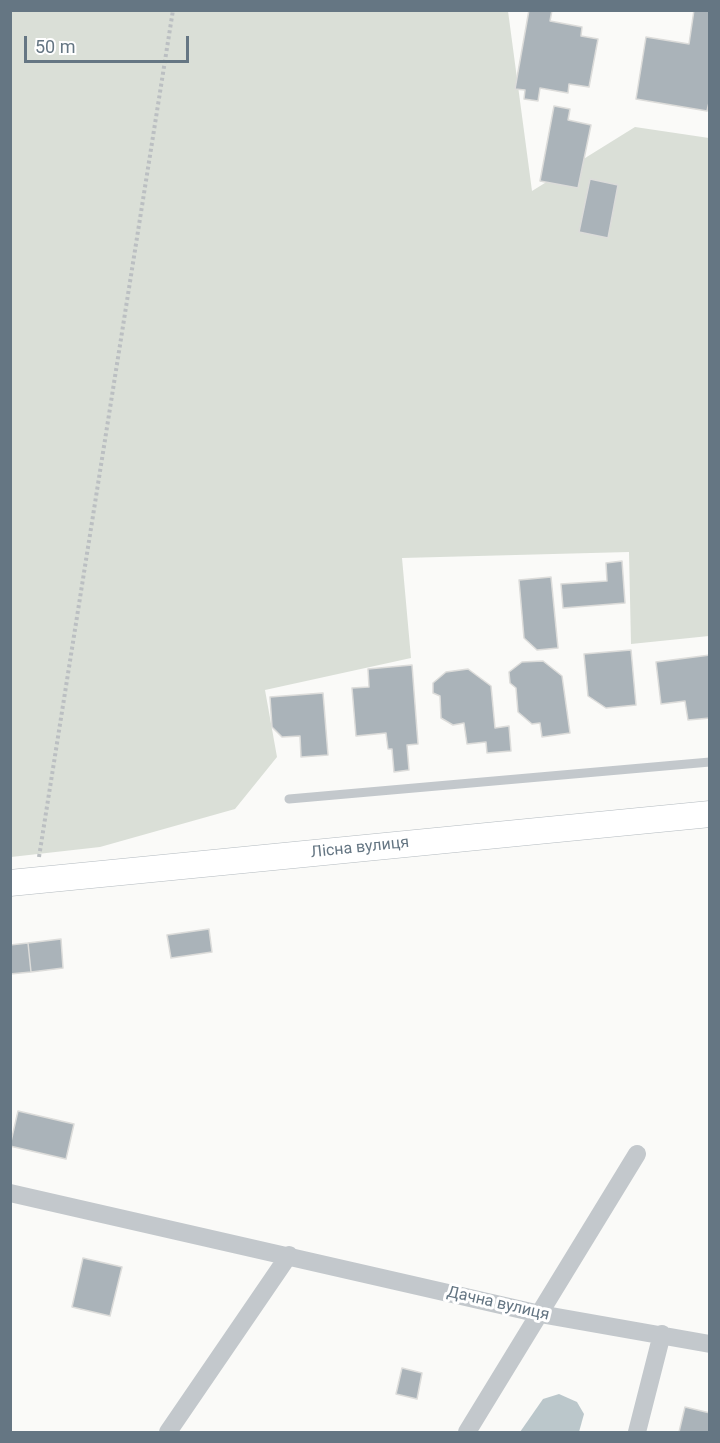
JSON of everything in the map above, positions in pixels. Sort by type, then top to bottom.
[{"type":"main road","name":"Лісна вулиця","points":[[23,882],[710,814]]},
{"type":"street","points":[[467,1432],[638,1154]]},
{"type":"street","name":"Дачна вулиця","points":[[10,1193],[540,1314],[710,1344]]},
{"type":"street","points":[[168,1432],[289,1255]]},
{"type":"street","points":[[637,1432],[662,1335]]},
{"type":"lane","points":[[289,799],[710,762]]},
{"type":"path","points":[[23,882],[173,10]]},
{"type":"shaded area","points":[[10,11],[508,11],[532,191],[635,127],[709,138],[709,636],[631,644],[629,552],[402,558],[411,658],[265,690],[277,757],[235,809],[100,847],[11,857]]},
{"type":"shaded area","points":[[559,1394],[577,1402],[584,1414],[579,1432],[520,1432],[543,1399]]},
{"type":"building","points":[[529,10],[552,10],[550,21],[582,27],[581,36],[598,39],[589,87],[569,84],[568,93],[540,88],[538,101],[524,99],[525,90],[515,89]]},
{"type":"building","points":[[694,10],[710,10],[710,98],[707,111],[636,99],[646,37],[689,44]]},
{"type":"building","points":[[554,106],[570,109],[568,120],[591,125],[578,188],[540,181]]},
{"type":"building","points":[[590,179],[618,185],[608,238],[579,232]]},
{"type":"building","points":[[622,561],[625,603],[563,608],[561,584],[607,581],[606,563]]},
{"type":"building","points":[[551,577],[558,648],[537,650],[524,638],[519,580]]},
{"type":"building","points":[[631,650],[636,705],[606,708],[588,696],[584,654]]},
{"type":"building","points":[[710,655],[710,718],[688,720],[685,701],[661,704],[656,662]]},
{"type":"building","points":[[543,661],[562,676],[570,733],[542,737],[540,723],[532,724],[518,712],[516,688],[510,683],[509,672],[522,662]]},
{"type":"building","points":[[412,665],[418,744],[407,745],[409,770],[394,772],[392,749],[388,749],[386,733],[356,736],[352,688],[369,687],[368,669]]},
{"type":"building","points":[[468,669],[491,686],[495,728],[509,726],[511,751],[487,753],[486,742],[467,744],[464,723],[453,725],[441,718],[440,696],[433,693],[433,683],[446,672]]},
{"type":"building","points":[[323,693],[328,755],[301,757],[300,736],[282,737],[272,727],[270,697]]},
{"type":"building","points":[[209,929],[212,952],[171,958],[167,935]]},
{"type":"building","points":[[61,939],[63,968],[31,972],[28,943]]},
{"type":"building","points":[[28,943],[31,972],[10,974],[10,945]]},
{"type":"building","points":[[18,1111],[74,1124],[66,1159],[10,1146]]},
{"type":"building","points":[[83,1258],[122,1267],[110,1316],[72,1307]]},
{"type":"building","points":[[402,1368],[422,1373],[417,1399],[396,1394]]},
{"type":"building","points":[[685,1407],[710,1413],[710,1432],[679,1432]]}]
